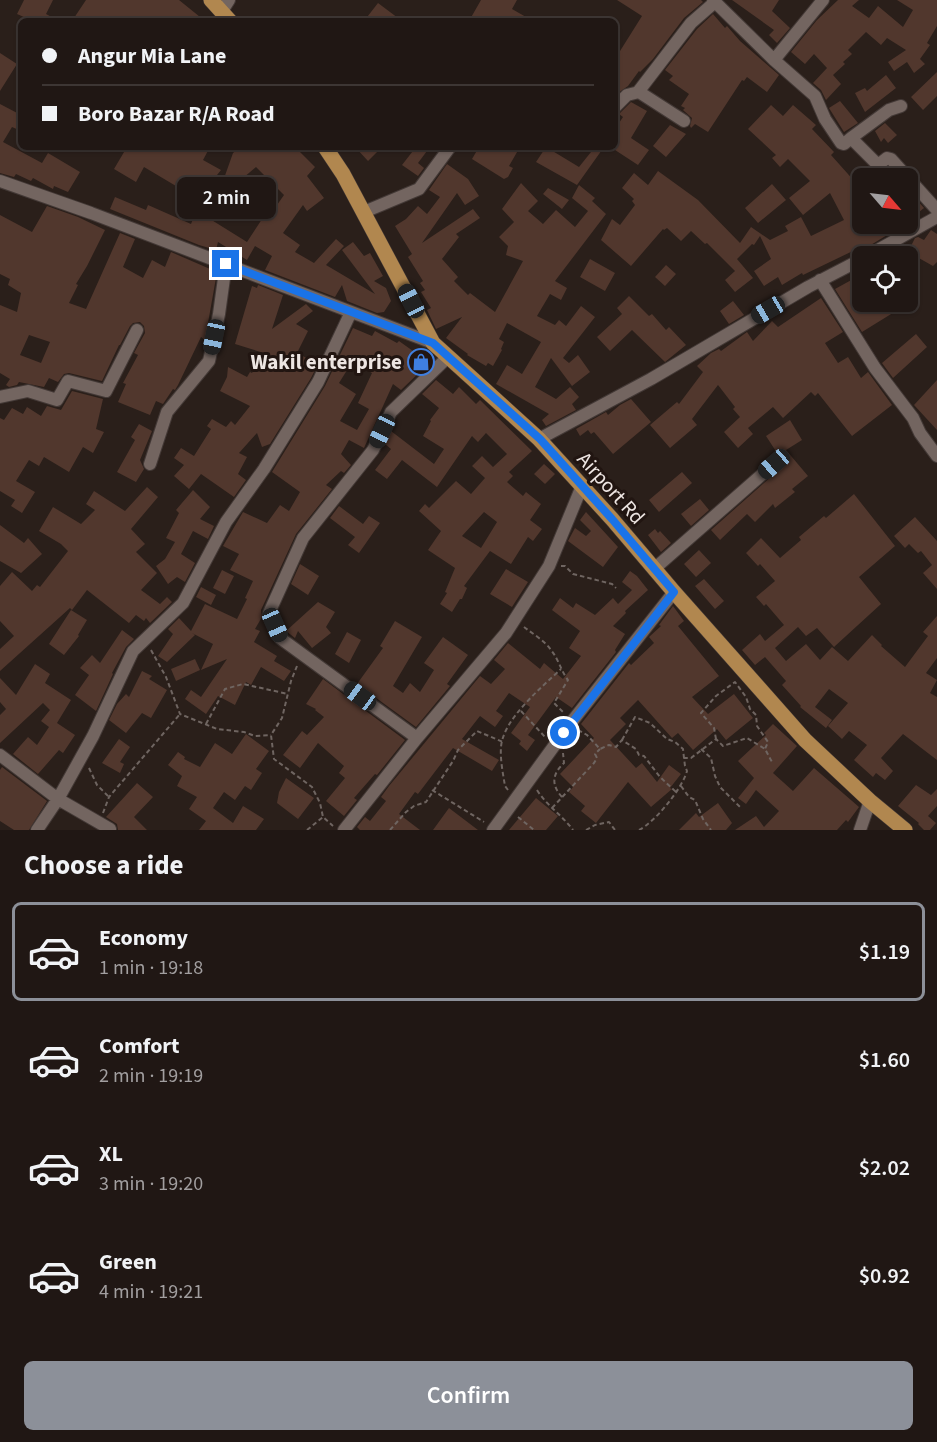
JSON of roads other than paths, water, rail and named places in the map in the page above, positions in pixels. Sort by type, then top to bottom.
[{"type":"main road","name":"Airport Rd","points":[[326,150],[344,174],[433,343],[540,439],[805,740],[870,801],[905,830]]},
{"type":"street","points":[[774,60],[823,0]]},
{"type":"street","points":[[618,104],[627,95],[638,92],[691,23],[714,1],[774,60],[815,96],[825,119],[841,143],[844,144],[889,110],[901,106]]},
{"type":"street","points":[[638,92],[684,122]]},
{"type":"street","points":[[851,138],[876,164],[887,158],[891,159],[937,210]]},
{"type":"street","points":[[364,212],[419,189],[448,150]]},
{"type":"street","points":[[0,181],[433,343]]},
{"type":"street","points":[[885,246],[937,217]]},
{"type":"street","points":[[150,464],[167,412],[209,361],[226,264]]},
{"type":"street","points":[[540,439],[651,379],[820,280],[852,264]]},
{"type":"street","points":[[820,280],[875,368],[913,418],[920,433],[937,456]]},
{"type":"street","points":[[37,830],[58,799],[93,736],[134,651],[183,603],[226,522],[264,469],[318,382],[351,312]]},
{"type":"street","points":[[0,397],[28,391],[57,400],[68,381],[106,391],[137,330]]},
{"type":"street","points":[[417,738],[280,638],[269,613],[303,538],[374,450],[391,412],[448,357]]},
{"type":"street","points":[[654,569],[774,464]]},
{"type":"street","points":[[344,830],[515,620],[549,566],[582,486]]},
{"type":"street","points":[[489,826],[513,803],[570,724],[674,592]]},
{"type":"street","points":[[0,755],[58,799],[110,829]]},
{"type":"street","points":[[860,830],[870,801]]},
{"type":"place","name":"Wakil enterprise","points":[[421,362]]}]
